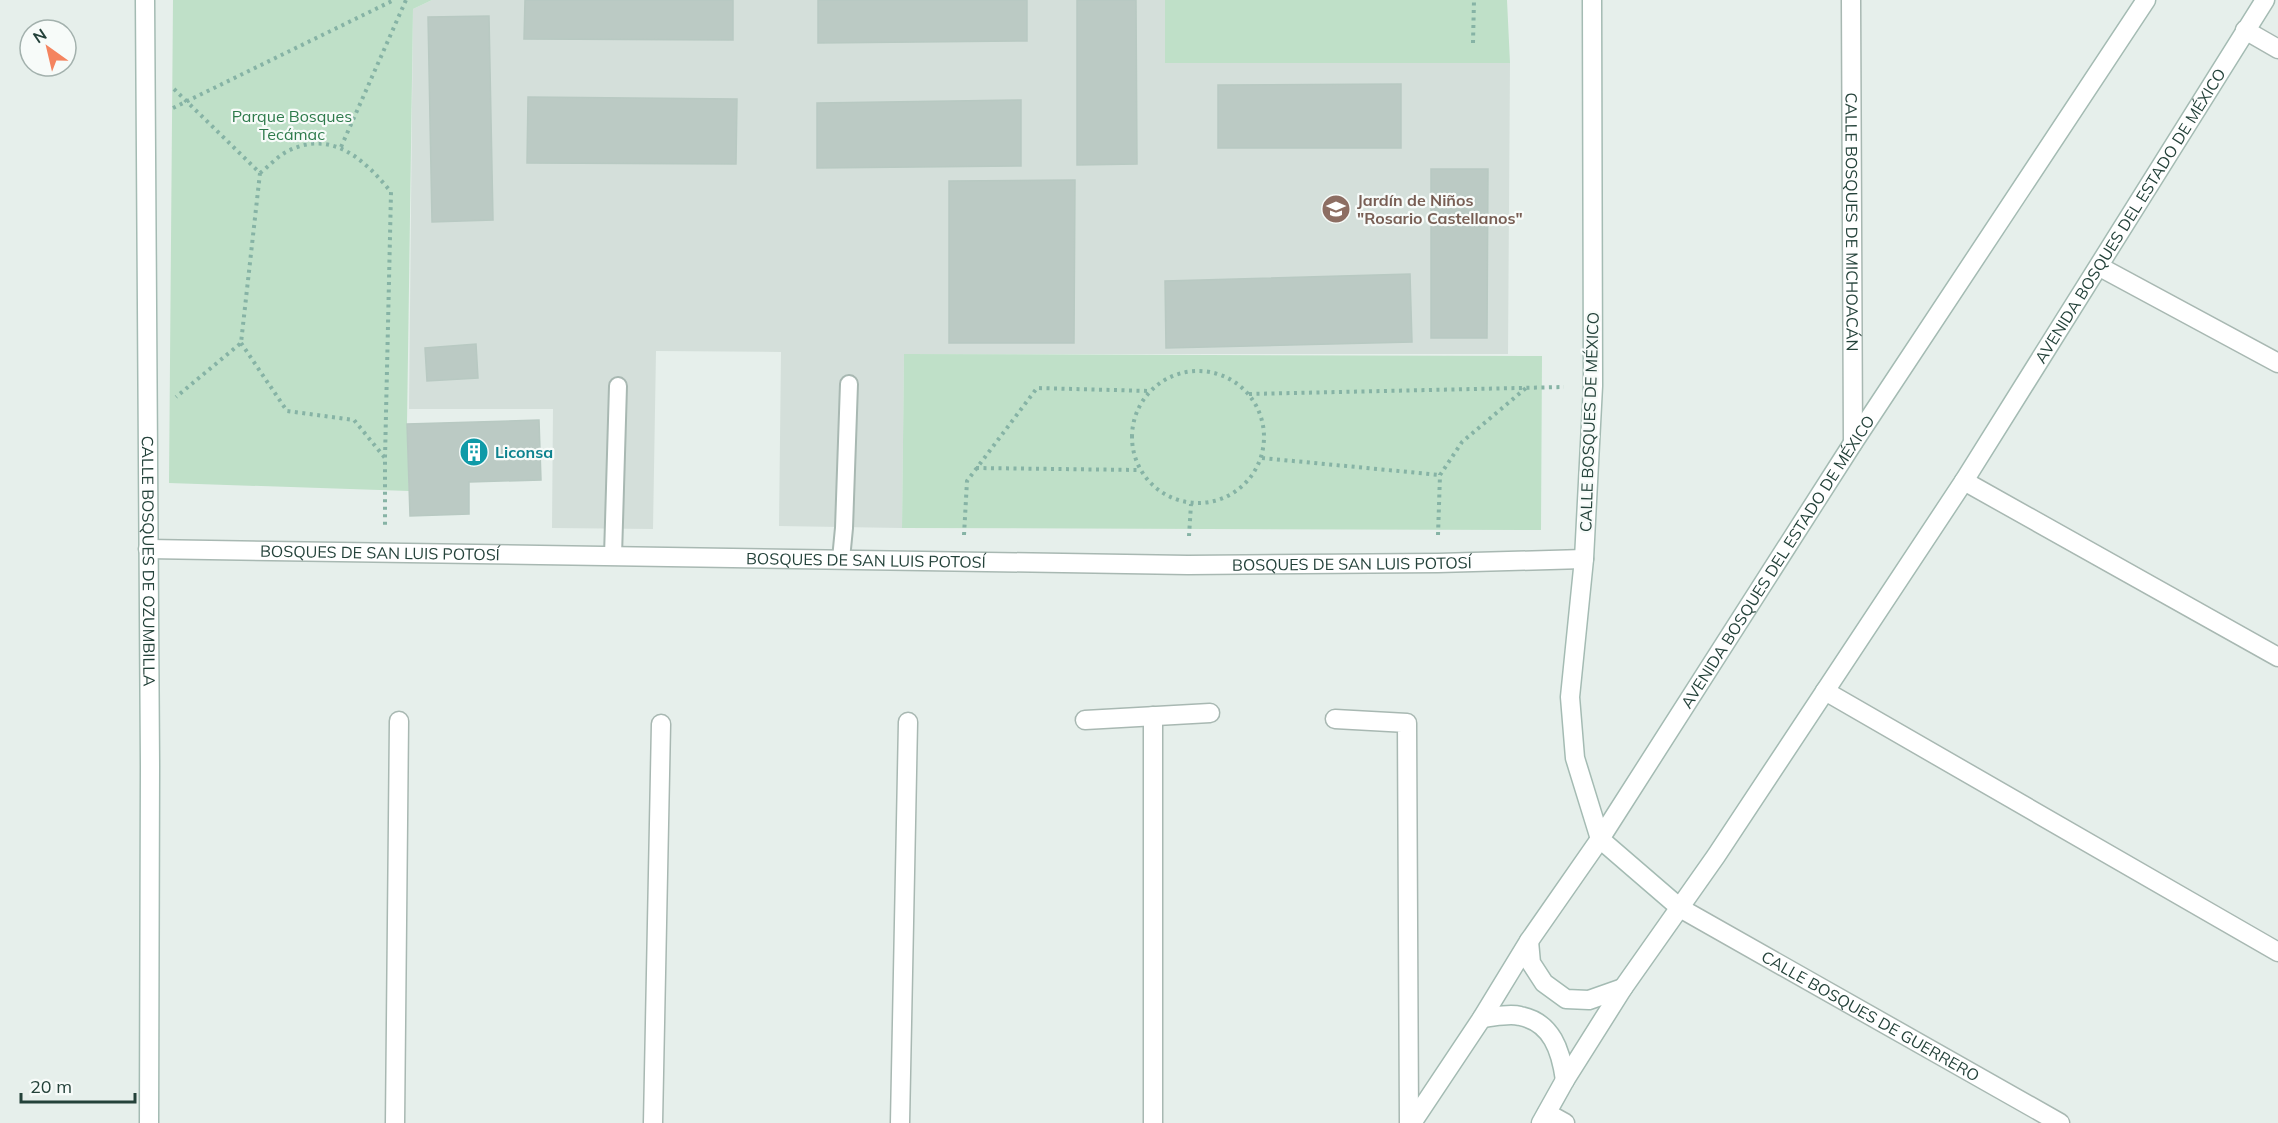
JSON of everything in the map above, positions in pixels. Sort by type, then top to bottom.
[{"type":"street","name":"CALLE BOSQUES DE OZUMBILLA","points":[[145,0],[149,1123]]},
{"type":"street","name":"CALLE BOSQUES DE MÉXICO","points":[[1592,0],[1593,386],[1584,559],[1570,697],[1575,758],[1599,838]]},
{"type":"street","name":"CALLE BOSQUES DE MICHOACÁN","points":[[1851,0],[1853,443]]},
{"type":"street","name":"AVENIDA BOSQUES DEL ESTADO DE MÉXICO","points":[[1410,1123],[1482,1018],[1529,941],[1599,838],[1853,443],[2146,0]]},
{"type":"street","name":"AVENIDA BOSQUES DEL ESTADO DE MÉXICO","points":[[1544,1118],[1564,1080],[1623,988],[1680,908],[1964,481],[2265,0]]},
{"type":"street","points":[[2245,30],[2278,49]]},
{"type":"street","points":[[2100,267],[2278,363]]},
{"type":"street","points":[[1964,481],[2278,657]]},
{"type":"street","name":"BOSQUES DE SAN LUIS POTOSÍ","points":[[148,549],[1188,565],[1584,559]]},
{"type":"street","points":[[1825,691],[2278,952]]},
{"type":"street","points":[[1085,720],[1210,713]]},
{"type":"street","points":[[1152,716],[1153,1123]]},
{"type":"street","points":[[1335,719],[1407,723],[1410,1123]]},
{"type":"street","points":[[395,1123],[399,722]]},
{"type":"street","points":[[900,1123],[908,722]]},
{"type":"street","points":[[653,1123],[661,724]]},
{"type":"street","name":"CALLE BOSQUES DE GUERRERO","points":[[1599,838],[1680,908],[2060,1123]]},
{"type":"street","points":[[1529,941],[1532,963],[1544,983],[1566,999],[1589,1000],[1623,988]]},
{"type":"street","points":[[1482,1018],[1518,1015],[1539,1022],[1554,1039],[1562,1056],[1564,1080]]},
{"type":"street","points":[[1544,1118],[1565,1123]]},
{"type":"lane","points":[[841,559],[849,384]]},
{"type":"lane","points":[[613,556],[618,386]]},
{"type":"path","points":[[146,122],[394,0]]},
{"type":"path","points":[[341,147],[406,0]]},
{"type":"path","points":[[1473,43],[1474,0]]},
{"type":"path","points":[[145,62],[260,173]]},
{"type":"path","points":[[385,458],[354,420],[287,411],[241,343],[260,173],[285,153],[314,143],[341,147],[372,169],[391,192],[385,458],[386,552]]},
{"type":"path","points":[[147,420],[241,343]]},
{"type":"path","points":[[1188,371],[1211,372],[1232,380],[1250,394],[1261,414],[1265,436],[1262,458],[1251,478],[1235,493],[1214,502],[1191,504],[1171,499],[1153,487],[1139,470],[1132,450],[1132,429],[1138,408],[1150,391],[1168,378],[1188,371]]},
{"type":"path","points":[[1250,394],[1593,386]]},
{"type":"path","points":[[963,561],[967,481],[1036,388],[1150,391]]},
{"type":"path","points":[[1437,563],[1440,475],[1462,442],[1526,388]]},
{"type":"path","points":[[1262,458],[1440,475]]},
{"type":"path","points":[[976,468],[1139,470]]},
{"type":"shaded area","points":[[432,0],[1165,0],[1165,63],[1510,63],[1508,354],[904,354],[902,528],[779,526],[781,352],[656,351],[653,529],[552,528],[553,409],[409,409],[413,9]]},
{"type":"green space","name":"Parque Bosques Tecámac","points":[[173,0],[432,0],[413,9],[407,424],[409,491],[169,483]]},
{"type":"green space","points":[[1165,0],[1507,0],[1510,63],[1165,63]]},
{"type":"green space","points":[[904,354],[1542,356],[1541,530],[902,528]]},
{"type":"building","points":[[525,0],[733,0],[733,40],[524,39]]},
{"type":"building","points":[[818,0],[1027,0],[1027,41],[818,43]]},
{"type":"building","points":[[1077,0],[1136,0],[1137,164],[1077,165]]},
{"type":"building","points":[[489,16],[493,220],[432,222],[428,17]]},
{"type":"building","points":[[1401,84],[1401,148],[1218,148],[1218,85]]},
{"type":"building","points":[[528,97],[737,99],[736,164],[527,163]]},
{"type":"building","points":[[1021,100],[1021,166],[817,168],[817,103]]},
{"type":"building","points":[[1431,169],[1488,169],[1487,338],[1431,338]]},
{"type":"building","points":[[1075,180],[1074,343],[949,343],[949,181]]},
{"type":"building","points":[[1410,274],[1412,342],[1166,348],[1165,281]]},
{"type":"building","points":[[476,344],[478,378],[427,381],[425,348]]},
{"type":"building","name":"Liconsa","points":[[539,420],[541,480],[469,482],[469,514],[410,516],[407,424]]},
{"type":"place","name":"Jardín de Niños \"Rosario Castellanos\"","points":[[1336,209]]},
{"type":"place","name":"Liconsa","points":[[474,452]]}]
